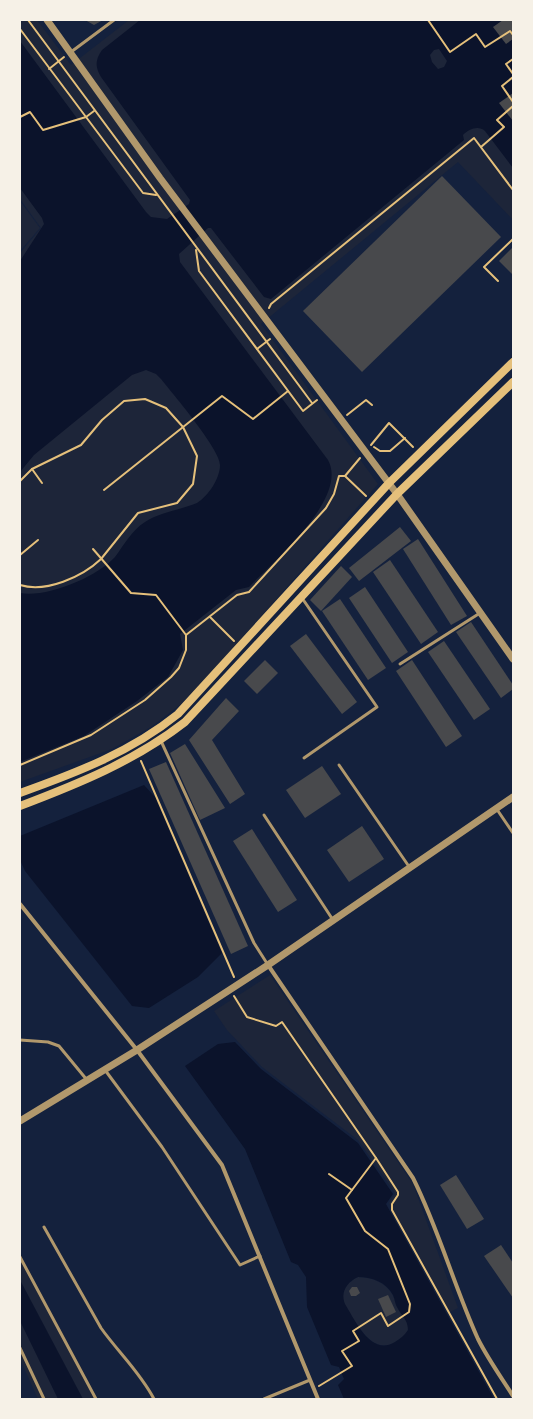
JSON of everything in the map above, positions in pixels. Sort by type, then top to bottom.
[{"type":"main road","points":[[20,793],[83,770],[115,755],[151,734],[182,710],[389,483],[513,362]]},
{"type":"main road","points":[[20,806],[86,780],[138,754],[161,740],[199,710],[397,494],[513,382]]},
{"type":"street","points":[[46,20],[164,184],[389,483],[513,659]]},
{"type":"street","points":[[20,1121],[105,1070],[238,985],[513,797]]},
{"type":"street","points":[[20,904],[137,1050],[222,1164],[318,1399]]},
{"type":"street","points":[[268,965],[414,1178],[429,1209],[464,1306],[492,1365],[513,1396]]},
{"type":"lane","points":[[70,53],[114,20]]},
{"type":"lane","points":[[302,598],[377,707],[304,758]]},
{"type":"lane","points":[[400,664],[480,613]]},
{"type":"lane","points":[[161,740],[254,943],[268,965]]},
{"type":"lane","points":[[339,765],[410,868]]},
{"type":"lane","points":[[496,808],[513,833]]},
{"type":"lane","points":[[264,815],[334,920]]},
{"type":"lane","points":[[20,1040],[48,1042],[59,1046],[87,1080]]},
{"type":"lane","points":[[105,1070],[162,1147],[240,1265],[260,1256]]},
{"type":"lane","points":[[44,1227],[101,1328],[111,1343],[138,1373],[154,1399]]},
{"type":"lane","points":[[20,1257],[96,1399]]},
{"type":"lane","points":[[20,1348],[44,1399]]},
{"type":"lane","points":[[264,1399],[310,1380]]},
{"type":"path","points":[[28,20],[166,209],[312,404]]},
{"type":"path","points":[[428,20],[450,52],[476,34],[485,47],[510,31],[513,35]]},
{"type":"path","points":[[20,29],[142,193],[156,195]]},
{"type":"path","points":[[50,68],[70,53]]},
{"type":"path","points":[[513,59],[506,64],[513,74]]},
{"type":"path","points":[[513,77],[502,86],[513,102]]},
{"type":"path","points":[[480,147],[504,127],[497,120],[513,106]]},
{"type":"path","points":[[20,117],[30,112],[43,130],[86,117],[94,111]]},
{"type":"path","points":[[270,311],[270,304],[474,138],[513,190]]},
{"type":"path","points":[[498,281],[484,267],[513,239]]},
{"type":"path","points":[[196,248],[199,271],[303,411],[322,395]]},
{"type":"path","points":[[257,349],[276,334]]},
{"type":"path","points":[[104,490],[222,396],[253,419],[288,391]]},
{"type":"path","points":[[20,481],[32,470],[81,445],[102,420],[124,401],[145,398],[166,408],[183,427],[197,456],[194,484],[177,503],[138,513],[95,565],[52,585],[30,588],[20,585]]},
{"type":"path","points":[[341,420],[366,400],[372,405]]},
{"type":"path","points":[[348,414],[353,420]]},
{"type":"path","points":[[345,476],[389,422],[420,454]]},
{"type":"path","points":[[367,438],[371,445],[380,451],[390,451],[404,438]]},
{"type":"path","points":[[32,470],[42,483]]},
{"type":"path","points":[[186,635],[237,595],[249,592],[326,508],[334,494],[339,476],[345,476],[372,502]]},
{"type":"path","points":[[20,555],[38,540]]},
{"type":"path","points":[[20,765],[91,735],[145,700],[172,677],[179,668],[186,650],[186,635],[156,595],[131,593],[93,549]]},
{"type":"path","points":[[210,617],[240,646]]},
{"type":"path","points":[[138,754],[238,985]]},
{"type":"path","points":[[230,990],[247,1017],[276,1026],[282,1022],[376,1158],[398,1192],[398,1195],[392,1204],[392,1210],[497,1399]]},
{"type":"path","points":[[314,1389],[352,1366],[342,1351],[359,1341],[353,1331],[380,1313],[388,1326],[409,1312],[410,1304],[388,1249],[365,1231],[346,1198],[376,1158]]},
{"type":"path","points":[[329,1174],[352,1190]]},
{"type":"shaded area","points":[[20,20],[37,20],[71,65],[129,20],[513,20],[513,220],[458,162],[261,324],[378,484],[210,674],[180,705],[151,727],[112,749],[20,782],[20,253],[41,228],[20,199]]},
{"type":"shaded area","points":[[140,20],[513,20],[513,168],[485,131],[479,128],[474,128],[468,131],[463,135],[464,140],[271,299],[264,297],[211,228],[208,228],[179,254],[180,262],[328,460],[332,475],[328,492],[319,510],[305,528],[290,546],[249,587],[236,590],[180,634],[183,650],[168,677],[137,701],[84,736],[20,762],[20,593],[31,594],[57,589],[96,572],[115,557],[132,533],[140,525],[164,513],[197,503],[201,500],[213,487],[218,476],[220,465],[218,457],[195,422],[161,379],[156,374],[146,370],[132,375],[34,455],[20,472],[20,261],[44,224],[42,218],[20,188],[20,41],[151,217],[167,219],[189,204],[190,200],[101,77],[97,64],[98,57],[102,50]],"holes":[[[439,49],[447,61],[444,67],[438,69],[432,62],[430,55],[434,50]]]},
{"type":"shaded area","points":[[20,201],[40,228],[20,251]]},
{"type":"shaded area","points":[[144,785],[155,797],[222,953],[198,977],[149,1008],[132,1006],[25,871],[20,860],[20,836]]},
{"type":"shaded area","points":[[270,975],[413,1184],[458,1308],[450,1312],[389,1203],[395,1193],[358,1140],[262,1067],[227,1030],[214,1011]]},
{"type":"shaded area","points":[[235,1042],[261,1069],[358,1143],[393,1194],[386,1204],[494,1399],[344,1399],[338,1385],[344,1379],[339,1367],[331,1365],[307,1307],[306,1277],[298,1265],[291,1262],[245,1149],[185,1066],[218,1044]],"holes":[[[363,1277],[378,1281],[387,1287],[393,1295],[396,1306],[406,1320],[408,1330],[395,1342],[386,1345],[378,1345],[371,1341],[359,1327],[345,1304],[343,1295],[346,1288],[354,1279]]]},
{"type":"shaded area","points":[[20,1253],[98,1399],[38,1399],[20,1359]]},
{"type":"shaded area","points":[[358,1277],[368,1278],[382,1283],[394,1297],[397,1306],[408,1324],[408,1329],[405,1335],[399,1340],[388,1345],[380,1345],[372,1342],[359,1328],[343,1300],[345,1288]]},
{"type":"shaded area","points":[[20,1280],[83,1399],[58,1399],[20,1321]]},
{"type":"building","points":[[85,20],[103,20],[94,25]]},
{"type":"building","points":[[503,20],[513,20],[513,39],[506,44],[493,27]]},
{"type":"building","points":[[513,93],[513,121],[499,103]]},
{"type":"building","points":[[442,176],[501,237],[362,372],[303,311]]},
{"type":"building","points":[[513,247],[513,275],[499,261]]},
{"type":"building","points":[[400,527],[411,541],[359,581],[349,568]]},
{"type":"building","points":[[418,539],[467,616],[451,625],[403,549]]},
{"type":"building","points":[[390,560],[438,632],[421,644],[373,572]]},
{"type":"building","points":[[341,566],[352,577],[321,611],[310,600]]},
{"type":"building","points":[[365,587],[408,652],[392,663],[349,598]]},
{"type":"building","points":[[340,599],[386,668],[368,680],[322,611]]},
{"type":"building","points":[[471,622],[513,685],[513,689],[501,698],[456,632]]},
{"type":"building","points":[[306,634],[357,702],[342,714],[290,646]]},
{"type":"building","points":[[444,641],[490,709],[474,720],[428,652]]},
{"type":"building","points":[[265,660],[278,673],[257,694],[244,681]]},
{"type":"building","points":[[412,660],[462,736],[446,747],[396,671]]},
{"type":"building","points":[[226,698],[239,711],[212,740],[245,794],[230,804],[189,740]]},
{"type":"building","points":[[185,744],[225,808],[200,820],[170,753]]},
{"type":"building","points":[[166,762],[248,946],[231,954],[149,769]]},
{"type":"building","points":[[322,766],[341,794],[305,818],[286,790]]},
{"type":"building","points":[[362,826],[384,859],[349,882],[327,850]]},
{"type":"building","points":[[252,829],[297,900],[278,912],[233,841]]},
{"type":"building","points":[[456,1175],[484,1219],[467,1229],[440,1185]]},
{"type":"building","points":[[501,1245],[513,1263],[513,1298],[484,1256]]},
{"type":"building","points":[[352,1287],[357,1287],[360,1293],[356,1296],[351,1296],[349,1291]]},
{"type":"building","points":[[388,1295],[396,1312],[386,1317],[378,1299]]}]
